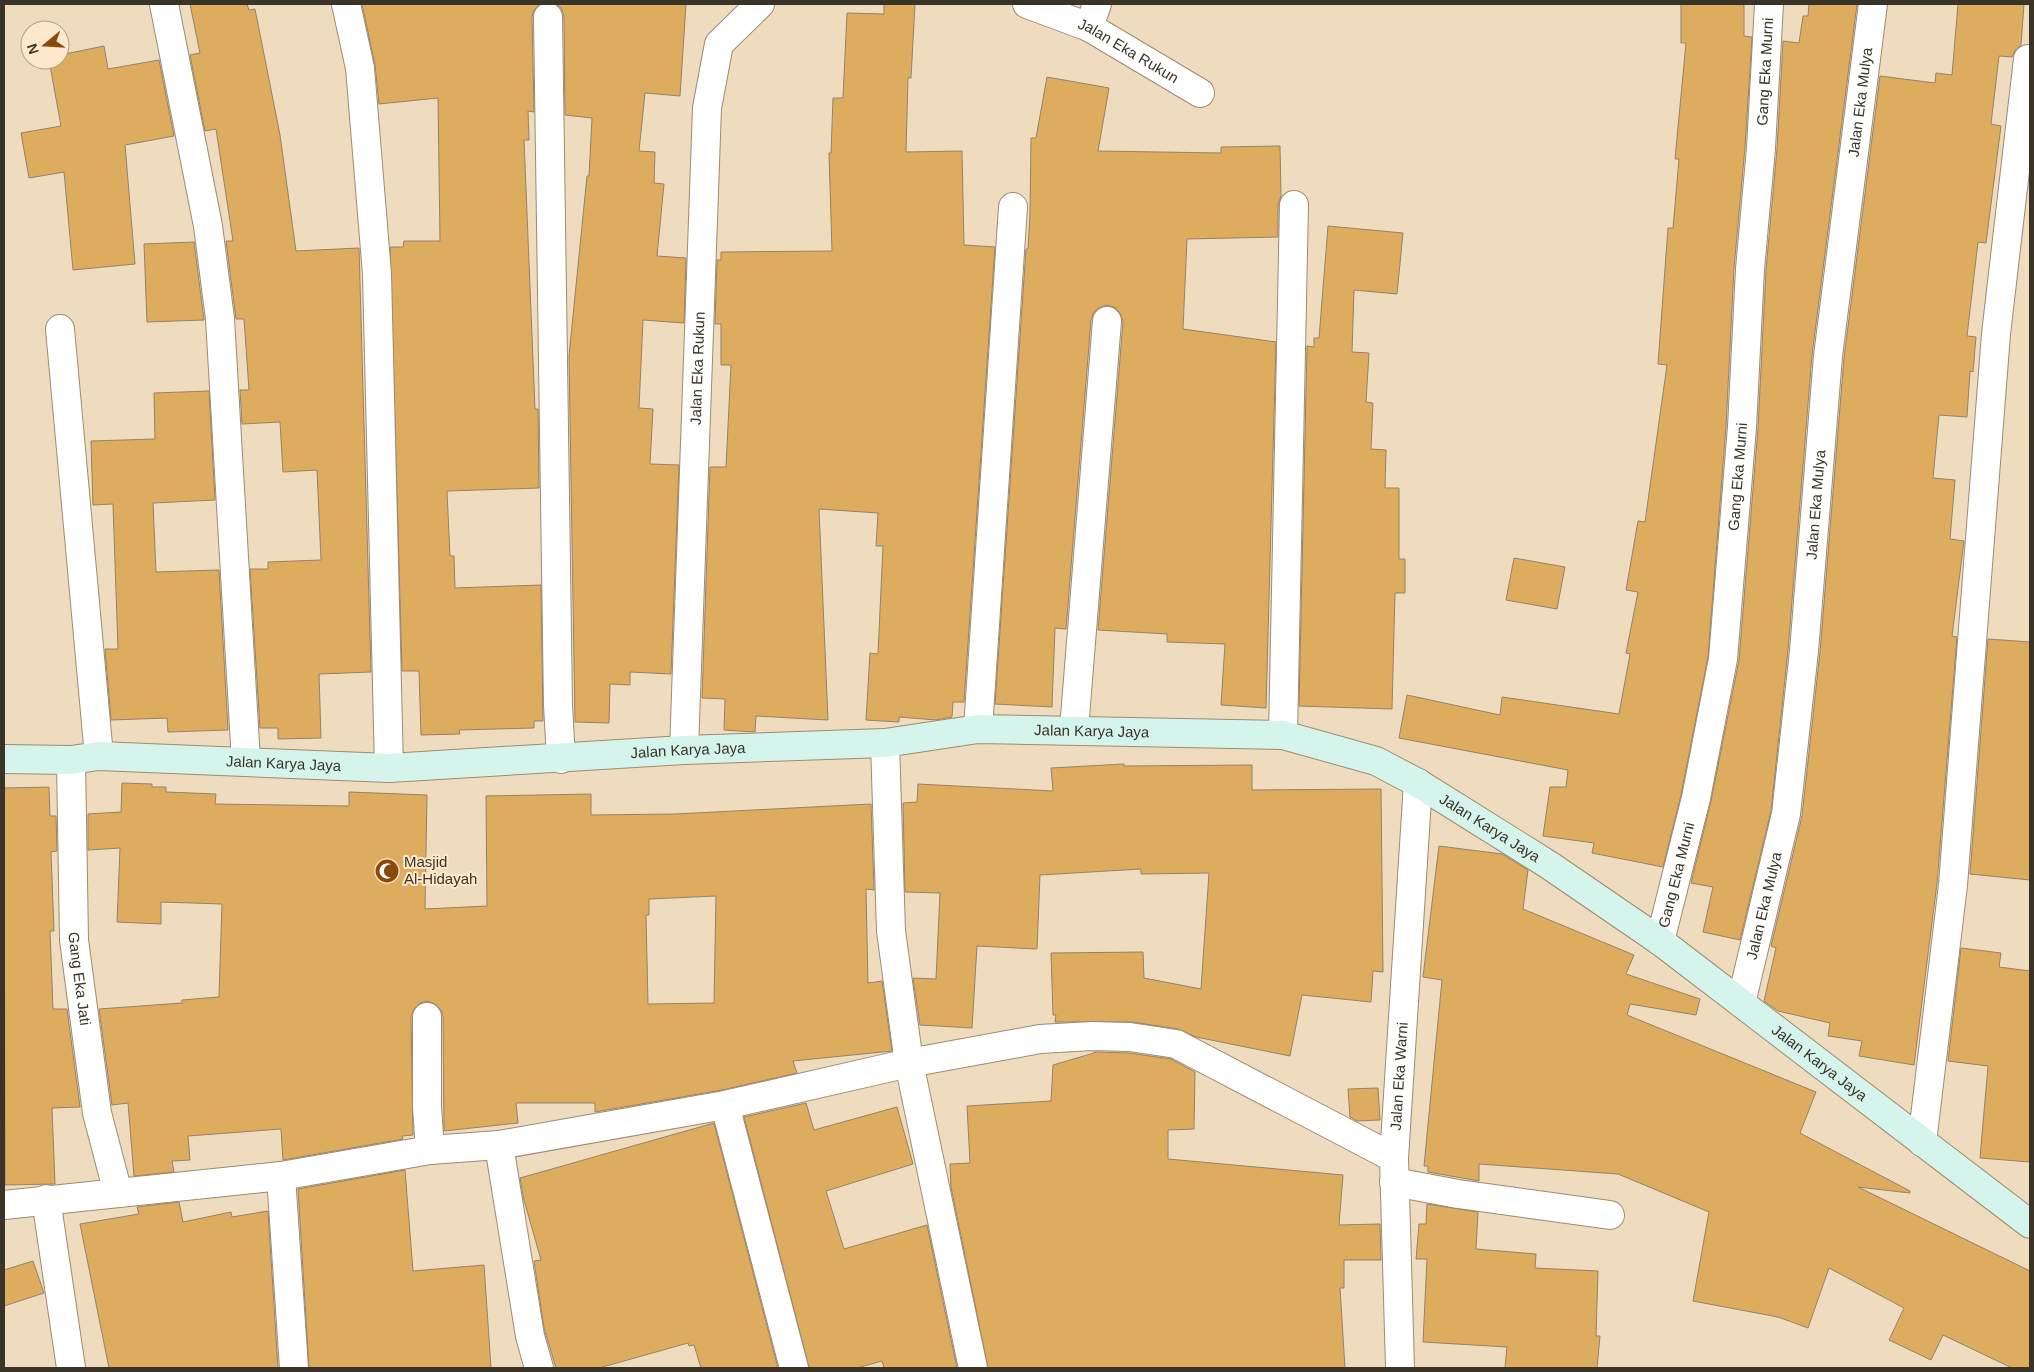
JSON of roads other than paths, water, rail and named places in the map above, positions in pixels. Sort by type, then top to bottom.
[{"type":"main road","name":"Jalan Karya Jaya","points":[[4,759],[71,760],[99,756],[246,760],[389,768],[684,750],[885,743],[978,729],[1074,729],[1283,735],[1376,761],[1418,783],[1549,865],[1660,941],[1742,1002],[2030,1224]]},
{"type":"street","points":[[164,4],[208,226],[220,319],[246,760]]},
{"type":"street","points":[[346,4],[360,68],[377,274],[389,768]]},
{"type":"street","name":"Jalan Eka Rukun","points":[[684,750],[706,108],[719,44],[760,4]]},
{"type":"street","name":"Jalan Eka Rukun","points":[[1027,4],[1093,15],[1200,93]]},
{"type":"street","name":"Gang Eka Murni","points":[[1660,941],[1696,798],[1723,660],[1742,427],[1750,268],[1761,148],[1769,4]]},
{"type":"street","name":"Jalan Eka Mulya","points":[[1742,1002],[1786,814],[1804,651],[1828,356],[1873,4]]},
{"type":"street","points":[[548,17],[558,705],[561,759]]},
{"type":"street","points":[[1922,1142],[1954,886],[1996,334],[2028,59]]},
{"type":"street","points":[[1283,735],[1294,205]]},
{"type":"street","points":[[978,729],[1013,207]]},
{"type":"street","points":[[1074,729],[1107,320]]},
{"type":"street","points":[[60,329],[99,756]]},
{"type":"street","points":[[885,743],[891,931],[909,1063],[973,1368]]},
{"type":"street","name":"Gang Eka Jati","points":[[71,760],[74,940],[97,1114],[118,1193]]},
{"type":"street","name":"Jalan Eka Warni","points":[[1400,1368],[1394,1170],[1418,783]]},
{"type":"street","points":[[427,1016],[426,1107],[430,1150]]},
{"type":"street","points":[[4,1205],[46,1199],[281,1176],[430,1150],[499,1145],[725,1105],[909,1063],[1040,1040],[1092,1036],[1130,1037],[1176,1044],[1394,1170],[1458,1194],[1610,1215]]},
{"type":"street","points":[[725,1105],[794,1368]]},
{"type":"street","points":[[499,1145],[530,1336],[539,1368]]},
{"type":"street","points":[[281,1176],[294,1368]]},
{"type":"street","points":[[46,1199],[71,1368]]},
{"type":"place","name":"Masjid Al-Hidayah","points":[[387,871]]}]
